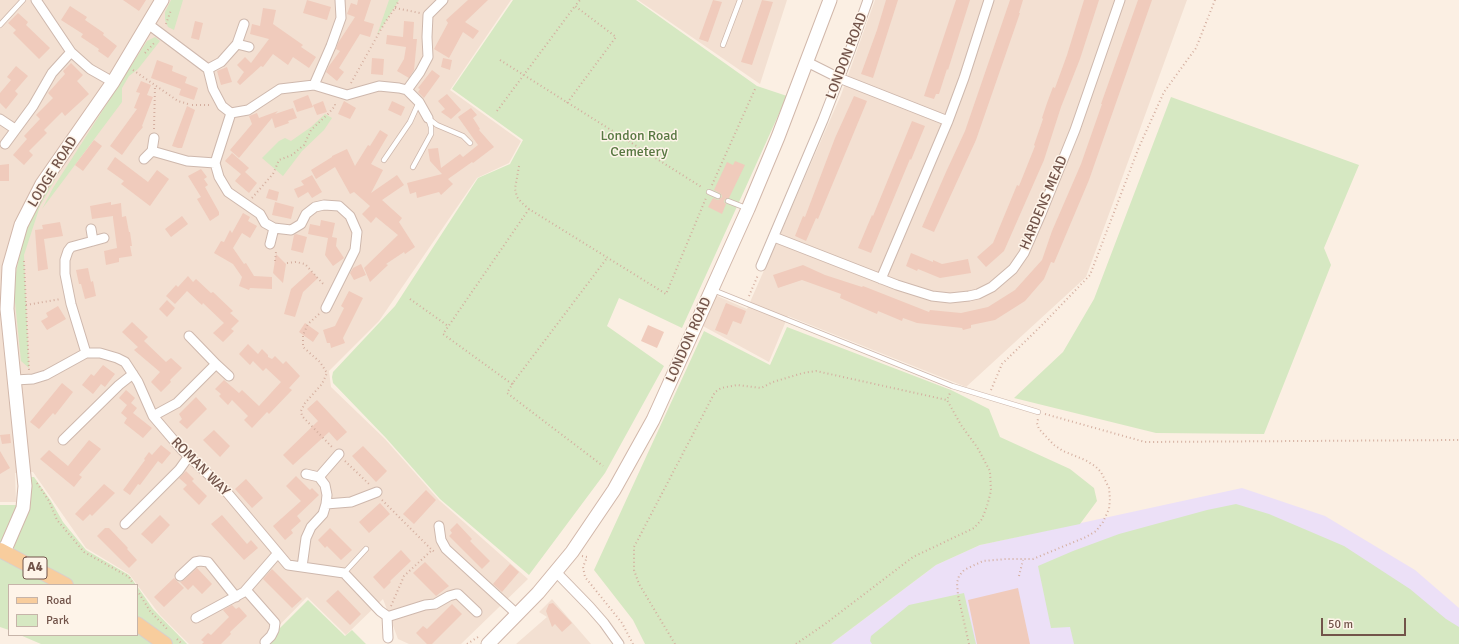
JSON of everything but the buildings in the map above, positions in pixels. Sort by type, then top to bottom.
[{"type":"main road","name":"A4","points":[[2,551],[64,584]]},
{"type":"main road","points":[[138,625],[165,644]]},
{"type":"street","points":[[36,0],[72,52],[90,69],[113,82]]},
{"type":"street","name":"LODGE ROAD","points":[[2,551],[23,508],[25,486],[15,380],[4,309],[9,267],[21,224],[42,184],[113,82],[162,0]]},
{"type":"street","points":[[314,85],[341,18],[340,0]]},
{"type":"street","points":[[407,90],[420,72],[428,57],[428,14],[444,0]]},
{"type":"street","name":"LONDON ROAD","points":[[488,644],[518,614],[572,552],[610,496],[653,420],[748,209],[807,62],[830,0]]},
{"type":"street","name":"LONDON ROAD","points":[[761,266],[839,78],[868,0]]},
{"type":"street","points":[[880,279],[948,121],[990,0]]},
{"type":"street","name":"HARDENS MEAD","points":[[774,237],[880,279],[932,296],[958,298],[968,296],[985,291],[999,282],[1012,269],[1024,253],[1059,170],[1120,0]]},
{"type":"street","points":[[148,24],[208,69],[213,89],[222,106],[231,113],[248,110],[280,89],[314,85],[334,90],[347,96],[379,86],[407,90],[419,102],[428,118]]},
{"type":"street","points":[[208,69],[221,62],[237,44],[244,24]]},
{"type":"street","points":[[237,44],[249,46]]},
{"type":"street","points":[[4,144],[33,106],[52,73],[72,52]]},
{"type":"street","points":[[807,62],[839,78],[948,121]]},
{"type":"street","points":[[231,113],[215,163],[219,177],[228,192],[260,214],[265,223],[274,228],[291,230],[301,224],[306,214],[315,207],[324,205],[339,206],[350,216],[357,232],[355,250],[326,308]]},
{"type":"street","points":[[0,119],[15,129]]},
{"type":"street","points":[[144,159],[152,151],[154,138]]},
{"type":"street","points":[[152,151],[187,161],[215,163]]},
{"type":"street","points":[[270,244],[274,228]]},
{"type":"street","points":[[91,229],[93,241]]},
{"type":"street","points":[[15,380],[30,379],[46,375],[86,353],[70,297],[65,270],[66,255],[71,247],[104,238]]},
{"type":"street","points":[[189,336],[230,376]]},
{"type":"street","name":"ROMAN WAY","points":[[86,353],[100,353],[125,362],[134,374],[153,416],[189,456],[225,490],[288,564],[302,568],[344,573]]},
{"type":"street","points":[[153,416],[177,403],[216,364]]},
{"type":"street","points":[[63,440],[119,385],[134,374]]},
{"type":"street","points":[[319,476],[339,454]]},
{"type":"street","points":[[125,524],[179,470],[189,456]]},
{"type":"street","points":[[302,568],[306,538],[312,527],[324,514],[327,495],[325,485],[319,476],[306,474]]},
{"type":"street","points":[[326,504],[351,502],[377,492]]},
{"type":"street","points":[[439,526],[441,540],[446,549],[518,614]]},
{"type":"street","points":[[196,618],[212,615],[246,590],[278,553]]},
{"type":"street","points":[[180,576],[196,562],[208,562],[236,597]]},
{"type":"street","points":[[556,572],[595,613],[619,644]]},
{"type":"street","points":[[344,573],[380,612],[387,616],[435,604],[449,596],[456,594],[458,594],[477,612]]},
{"type":"street","points":[[246,590],[275,623],[271,636],[265,642]]},
{"type":"street","points":[[387,616],[388,638]]},
{"type":"lane","points":[[0,25],[24,0]]},
{"type":"lane","points":[[723,45],[740,0]]},
{"type":"lane","points":[[384,160],[410,122],[419,102]]},
{"type":"lane","points":[[428,118],[437,125],[463,136],[470,143]]},
{"type":"lane","points":[[413,167],[431,134],[431,127],[428,118]]},
{"type":"lane","points":[[709,192],[718,196]]},
{"type":"lane","points":[[728,201],[748,209]]},
{"type":"lane","points":[[712,290],[952,386],[1038,412]]},
{"type":"lane","points":[[344,573],[366,549]]},
{"type":"path","points":[[347,96],[352,80],[399,0]]},
{"type":"path","points":[[497,111],[580,0]]},
{"type":"path","points":[[988,397],[1002,364],[1090,275],[1139,148],[1164,92],[1196,48],[1215,0]]},
{"type":"path","points":[[568,103],[616,37],[575,6]]},
{"type":"path","points":[[395,8],[428,14]]},
{"type":"path","points":[[500,60],[709,192]]},
{"type":"path","points":[[126,62],[131,69],[155,86],[178,101],[188,104]]},
{"type":"path","points":[[154,138],[155,86]]},
{"type":"path","points":[[519,166],[515,190],[517,197],[529,209],[666,294],[755,89]]},
{"type":"path","points":[[246,205],[273,174],[279,160],[304,146],[311,130],[335,106],[334,90]]},
{"type":"path","points":[[192,105],[222,106]]},
{"type":"path","points":[[514,382],[512,384],[443,334],[529,209]]},
{"type":"path","points":[[24,257],[30,379]]},
{"type":"path","points":[[603,466],[507,393],[607,258]]},
{"type":"path","points":[[286,263],[296,262],[305,264],[333,294]]},
{"type":"path","points":[[746,303],[761,266]]},
{"type":"path","points":[[26,305],[70,297]]},
{"type":"path","points":[[410,299],[448,326]]},
{"type":"path","points":[[326,308],[308,324],[303,334],[303,347],[320,362],[327,373],[322,384],[305,403],[301,411],[302,416],[438,555]]},
{"type":"path","points":[[675,644],[639,584],[634,570],[634,547],[714,392],[721,388],[737,385],[761,388],[772,382],[803,373],[816,371],[947,400],[990,471],[991,491],[982,519],[974,528],[913,557],[825,624],[796,644]]},
{"type":"path","points":[[947,400],[951,390]]},
{"type":"path","points":[[1038,412],[1145,442],[1459,440]]},
{"type":"path","points":[[969,644],[958,595],[957,583],[959,576],[964,570],[983,561],[1033,559],[1086,538],[1096,531],[1107,514],[1110,504],[1109,488],[1101,472],[1085,460],[1063,451],[1054,445],[1039,430],[1037,423],[1038,418]]},
{"type":"path","points":[[35,479],[49,501],[57,520],[84,552],[129,578],[133,584]]},
{"type":"path","points":[[387,616],[404,576],[432,550]]},
{"type":"path","points":[[587,557],[583,566],[585,577],[622,623],[633,644]]},
{"type":"path","points":[[1019,576],[1023,560]]},
{"type":"path","points":[[138,592],[150,611],[182,644]]},
{"type":"shaded area","points":[[0,0],[511,0],[450,90],[521,141],[509,163],[477,178],[379,321],[329,371],[331,387],[385,439],[439,500],[528,579],[461,644],[409,644],[398,639],[383,599],[346,635],[307,597],[261,644],[189,644],[160,615],[129,574],[86,548],[33,472],[15,473],[16,502],[0,502]]},
{"type":"shaded area","points":[[638,0],[787,0],[760,84]]},
{"type":"shaded area","points":[[875,0],[1187,0],[1086,277],[966,387],[788,316],[769,362],[701,325],[715,295],[747,309],[841,95]]},
{"type":"shaded area","points":[[1242,488],[1325,516],[1415,570],[1459,608],[1459,644],[831,644],[936,565],[980,545]]},
{"type":"shaded area","points":[[552,599],[591,644],[516,644],[547,617],[539,612]]},
{"type":"green space","points":[[171,0],[183,0],[174,30],[168,27],[165,20],[165,12]]},
{"type":"green space","points":[[389,0],[399,0],[377,35]]},
{"type":"green space","name":"London Road Cemetery","points":[[513,0],[636,0],[757,86],[787,96],[682,328],[619,298],[607,326],[664,366],[605,473],[529,575],[440,499],[386,438],[333,383],[332,377],[333,372],[395,306],[478,178],[510,164],[523,140],[452,89]]},
{"type":"green space","points":[[155,37],[160,41],[138,69],[129,76],[122,88],[122,102],[42,209],[53,188],[147,41]]},
{"type":"green space","points":[[1171,97],[1359,165],[1324,248],[1331,265],[1264,434],[1156,433],[1014,398],[1063,352],[1094,299]]},
{"type":"green space","points":[[325,114],[332,118],[324,130],[302,151],[283,176],[262,158],[279,141],[285,138],[291,141],[311,127]]},
{"type":"green space","points":[[54,180],[40,206],[24,255],[29,368],[21,361],[14,292],[15,278],[23,237],[35,208]]},
{"type":"green space","points":[[787,327],[951,390],[989,409],[1000,437],[1070,469],[1094,488],[1097,501],[1080,524],[980,545],[936,565],[831,644],[645,644],[633,620],[594,570],[704,331],[770,365]]},
{"type":"green space","points":[[19,477],[34,477],[51,501],[63,522],[86,550],[129,575],[135,584],[8,584],[8,630],[0,627],[0,505],[17,505]]},
{"type":"green space","points":[[1236,504],[1269,514],[1344,546],[1410,589],[1446,619],[1459,627],[1459,644],[1074,644],[1070,627],[1051,628],[1038,566],[1119,534],[1207,510]]},
{"type":"green space","points":[[138,587],[153,609],[187,644],[41,644],[22,636],[138,636]]},
{"type":"green space","points":[[964,593],[976,644],[872,644],[870,641],[871,636],[909,605]]},
{"type":"green space","points":[[308,600],[345,636],[352,630],[366,644],[264,644]]}]
